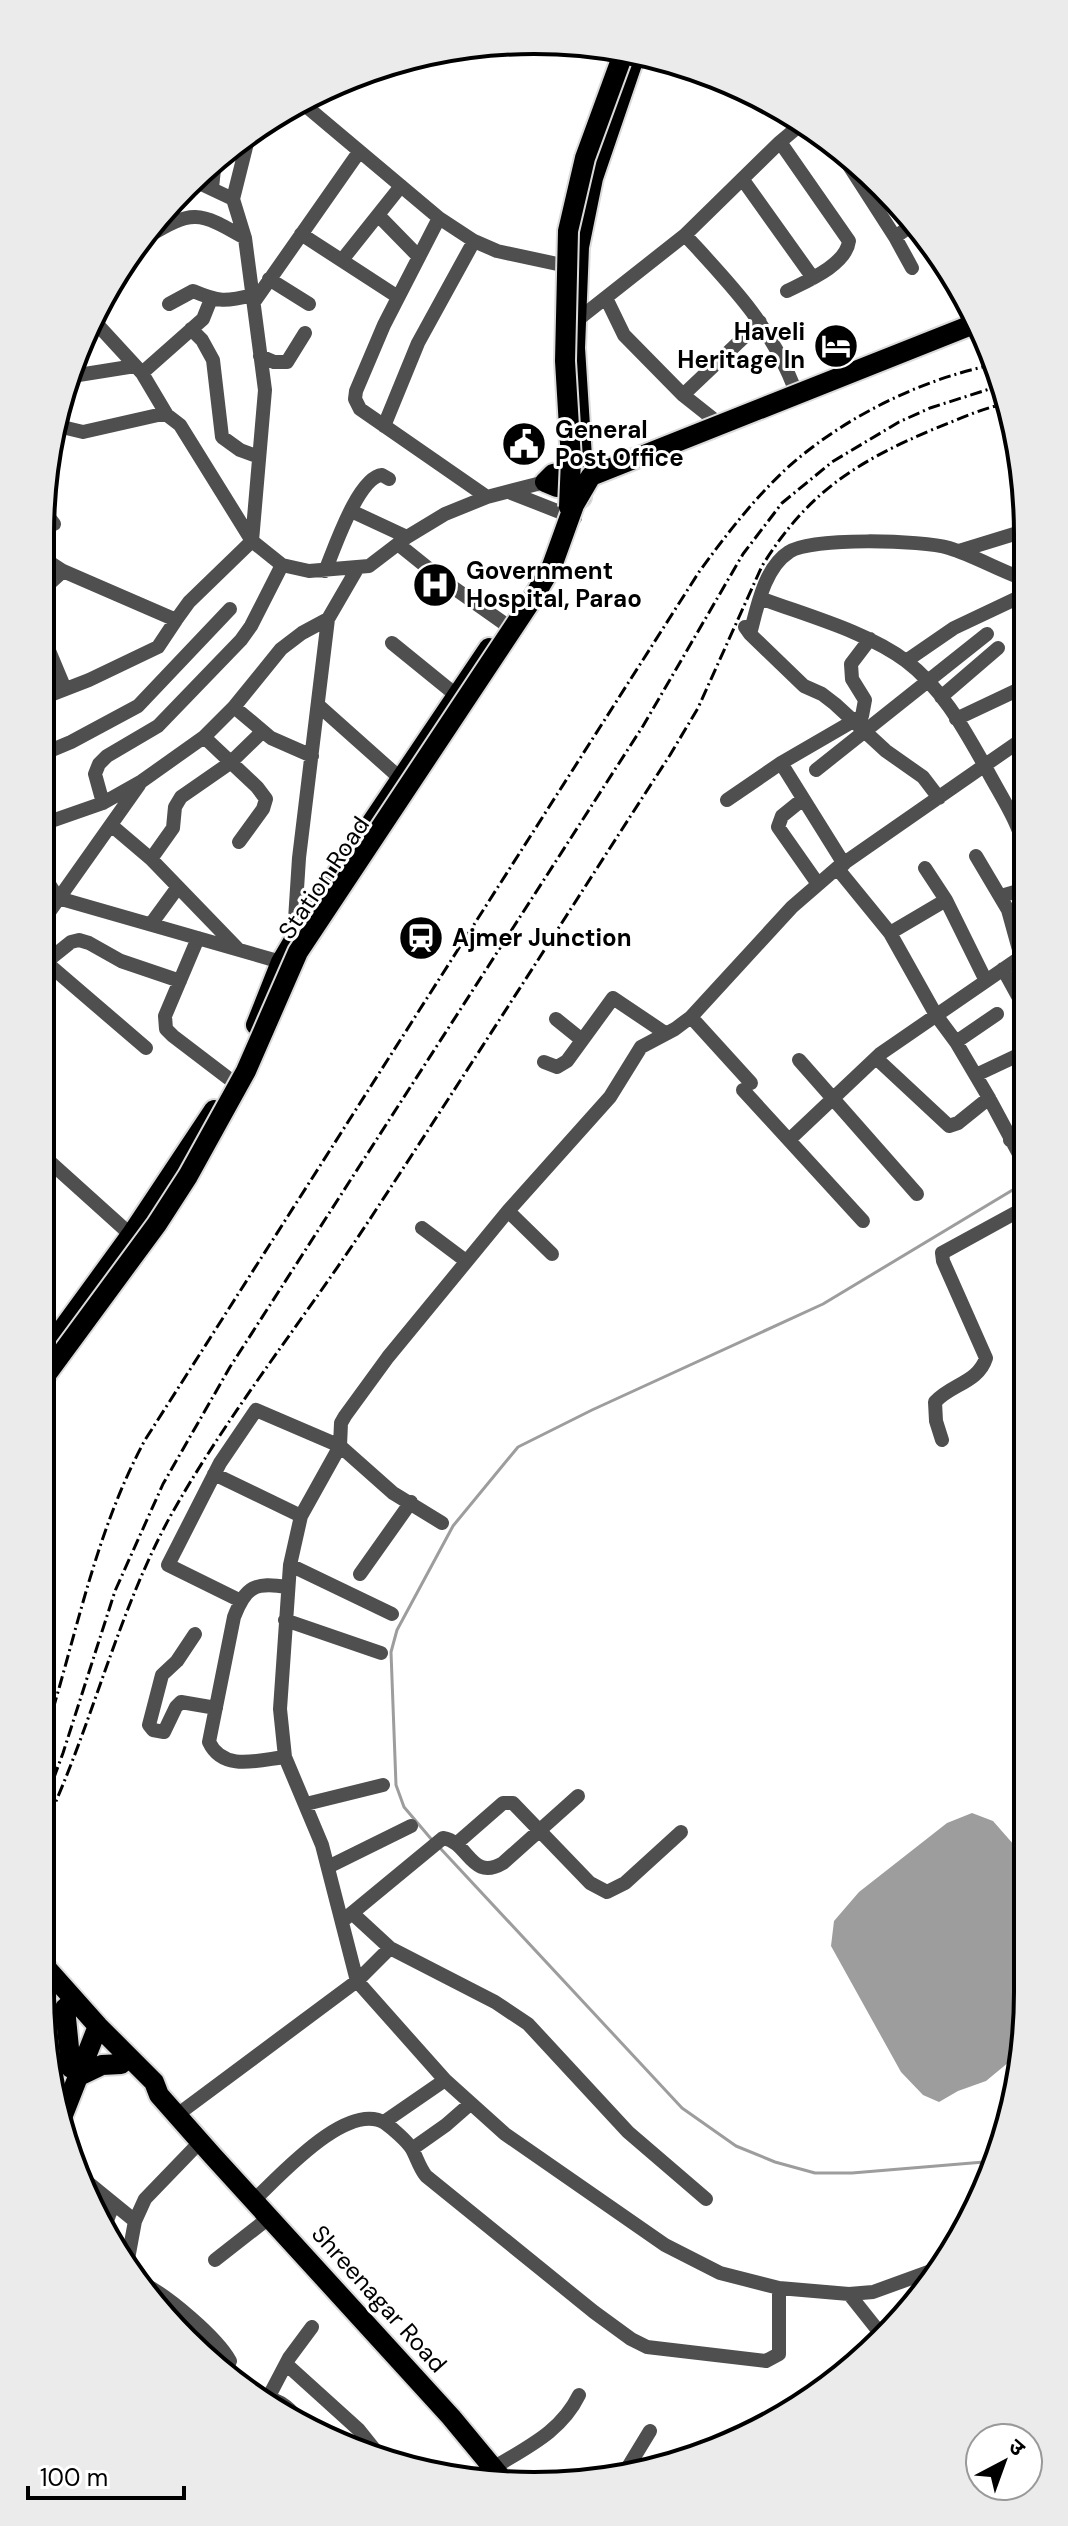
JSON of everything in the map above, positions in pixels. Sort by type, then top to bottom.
[{"type":"highway","points":[[54,1364],[157,1224],[188,1176],[246,1071],[291,963],[552,566],[575,480],[576,321],[569,266],[568,211],[581,153],[617,61]]},
{"type":"highway","points":[[54,1351],[137,1239],[206,1134],[233,1088],[287,961],[546,567],[565,520],[571,477],[565,361],[568,231],[585,158],[617,61]]},
{"type":"highway","points":[[575,480],[570,310],[576,226],[601,135],[630,63]]},
{"type":"highway","points":[[575,480],[560,356],[569,266],[593,178],[630,64]]},
{"type":"highway","points":[[575,480],[612,459],[962,318]]},
{"type":"highway","points":[[545,482],[557,487],[591,476],[968,330]]},
{"type":"highway","name":"Station Road","points":[[54,1374],[192,1179],[243,1087],[312,937],[403,806],[565,553],[575,480]]},
{"type":"highway","name":"Station Road","points":[[54,1341],[200,1134],[232,1081],[293,940],[505,624],[570,516]]},
{"type":"highway","points":[[54,1979],[121,2064],[159,2095]]},
{"type":"highway","points":[[54,1995],[65,2008],[154,2082],[159,2095]]},
{"type":"highway","points":[[65,2008],[75,2072]]},
{"type":"highway","points":[[67,2101],[91,2027]]},
{"type":"highway","points":[[75,2072],[121,2064]]},
{"type":"highway","name":"Shreenagar Road","points":[[159,2095],[451,2417],[495,2470]]},
{"type":"street","points":[[310,110],[439,218],[474,241],[497,251],[569,266]]},
{"type":"street","points":[[576,321],[685,235],[794,130]]},
{"type":"street","points":[[780,142],[849,241],[848,250],[841,257],[813,278],[787,291]]},
{"type":"street","points":[[54,693],[158,647],[189,602],[252,541],[265,390],[245,238],[233,199],[245,151]]},
{"type":"street","points":[[169,304],[193,291],[227,302],[253,299],[359,152]]},
{"type":"street","points":[[212,188],[213,178]]},
{"type":"street","points":[[743,180],[813,278]]},
{"type":"street","points":[[860,182],[912,268]]},
{"type":"street","points":[[205,185],[233,199]]},
{"type":"street","points":[[342,260],[401,186]]},
{"type":"street","points":[[165,228],[196,215],[213,220],[245,238]]},
{"type":"street","points":[[378,215],[419,257]]},
{"type":"street","points":[[439,218],[398,297],[355,399],[360,409],[487,497]]},
{"type":"street","points":[[895,237],[905,230]]},
{"type":"street","points":[[301,234],[398,297]]},
{"type":"street","points":[[685,235],[743,297],[786,367],[794,387]]},
{"type":"street","points":[[384,426],[418,343],[474,241]]},
{"type":"street","points":[[269,279],[309,304]]},
{"type":"street","points":[[606,298],[624,335],[683,395],[712,418]]},
{"type":"street","points":[[81,376],[138,370],[203,319],[211,299]]},
{"type":"street","points":[[683,395],[760,322]]},
{"type":"street","points":[[101,329],[138,370],[167,415],[180,425],[252,541],[282,565],[309,571],[369,566],[382,559],[402,540],[445,514],[487,497],[545,482]]},
{"type":"street","points":[[191,329],[202,340],[213,360],[222,437],[240,450],[259,457]]},
{"type":"street","points":[[260,356],[274,362],[287,362],[305,333]]},
{"type":"street","points":[[66,428],[83,432],[167,415]]},
{"type":"street","points":[[325,571],[351,511],[370,480],[382,475],[389,479]]},
{"type":"street","points":[[509,491],[570,516]]},
{"type":"street","points":[[351,511],[402,540],[454,589],[505,624]]},
{"type":"street","points":[[959,551],[1014,534]]},
{"type":"street","points":[[939,798],[923,777],[853,723],[835,704],[804,686],[747,630],[778,563],[790,552],[807,545],[901,542],[945,547],[1014,575]]},
{"type":"street","points":[[54,565],[176,620]]},
{"type":"street","points":[[103,803],[95,774],[99,764],[158,726],[241,640],[282,565]]},
{"type":"street","points":[[293,940],[299,858],[328,619],[357,569]]},
{"type":"street","points":[[54,579],[63,571]]},
{"type":"street","points":[[760,598],[870,639],[906,661],[941,697],[989,760],[1014,818]]},
{"type":"street","points":[[906,661],[954,628],[1014,600]]},
{"type":"street","points":[[54,748],[138,706],[230,609]]},
{"type":"street","points":[[54,820],[103,803],[142,781],[204,737],[234,707],[281,649],[328,619]]},
{"type":"street","points":[[816,770],[987,634]]},
{"type":"street","points":[[727,800],[781,763],[862,716],[865,700],[852,679],[851,664],[870,639]]},
{"type":"street","points":[[392,643],[456,695]]},
{"type":"street","points":[[941,697],[998,648]]},
{"type":"street","points":[[54,663],[65,689]]},
{"type":"street","points":[[956,719],[1014,692]]},
{"type":"street","points":[[318,705],[401,779]]},
{"type":"street","points":[[234,707],[262,732],[312,756]]},
{"type":"street","points":[[151,859],[173,828],[178,800],[230,763],[262,732]]},
{"type":"street","points":[[204,737],[266,799],[263,809],[239,842]]},
{"type":"street","points":[[922,2274],[873,2292],[849,2294],[779,2288],[720,2273],[665,2245],[505,2134],[445,2080],[357,1981],[347,1917],[306,1804],[285,1757],[280,1709],[285,1620],[290,1565],[301,1516],[340,1446],[341,1423],[345,1416],[466,1261],[610,1097],[641,1047],[691,1017],[792,907],[840,866],[1014,744]]},
{"type":"street","points":[[781,763],[840,866],[890,933],[936,1015],[976,1075],[1014,1147]]},
{"type":"street","points":[[54,904],[142,781]]},
{"type":"street","points":[[803,799],[779,821],[778,827],[818,884]]},
{"type":"street","points":[[111,825],[151,859],[240,950]]},
{"type":"street","points":[[976,856],[1001,896],[1014,928]]},
{"type":"street","points":[[925,868],[946,900],[986,981]]},
{"type":"street","points":[[151,924],[178,887]]},
{"type":"street","points":[[54,892],[58,898],[281,962]]},
{"type":"street","points":[[1001,896],[1014,892]]},
{"type":"street","points":[[890,933],[946,900]]},
{"type":"street","points":[[198,938],[165,1016],[166,1029],[232,1081]]},
{"type":"street","points":[[54,952],[79,940],[121,961],[180,981]]},
{"type":"street","points":[[789,1140],[876,1058],[1014,962]]},
{"type":"street","points":[[54,969],[146,1048]]},
{"type":"street","points":[[1003,969],[1014,989]]},
{"type":"street","points":[[544,1062],[557,1067],[562,1064],[613,998],[665,1033]]},
{"type":"street","points":[[956,1042],[997,1014]]},
{"type":"street","points":[[691,1017],[789,1140],[863,1221]]},
{"type":"street","points":[[556,1019],[582,1040]]},
{"type":"street","points":[[976,1075],[1014,1057]]},
{"type":"street","points":[[876,1058],[949,1126],[958,1123],[989,1098]]},
{"type":"street","points":[[799,1060],[917,1194]]},
{"type":"street","points":[[1010,1140],[1014,1138]]},
{"type":"street","points":[[54,1166],[131,1235]]},
{"type":"street","points":[[508,1211],[552,1254]]},
{"type":"street","points":[[942,1440],[936,1421],[935,1402],[942,1394],[978,1375],[986,1358],[942,1253],[1014,1214]]},
{"type":"street","points":[[422,1228],[466,1261]]},
{"type":"street","points":[[241,1601],[168,1565],[168,1560],[214,1474],[256,1410],[340,1446],[393,1493],[442,1523]]},
{"type":"street","points":[[214,1474],[301,1516]]},
{"type":"street","points":[[360,1574],[411,1502]]},
{"type":"street","points":[[290,1565],[392,1614]]},
{"type":"street","points":[[285,1757],[241,1763],[221,1757],[213,1751],[209,1742],[234,1617],[241,1601],[249,1590],[258,1586],[287,1587]]},
{"type":"street","points":[[285,1620],[381,1653]]},
{"type":"street","points":[[195,1634],[177,1661],[162,1675],[149,1725],[153,1730],[164,1732],[181,1702],[216,1708]]},
{"type":"street","points":[[306,1804],[383,1785]]},
{"type":"street","points":[[450,1841],[481,1867],[493,1869],[541,1831],[578,1796]]},
{"type":"street","points":[[347,1917],[430,1849],[450,1841],[507,1801],[518,1807],[590,1883],[607,1892],[625,1883],[681,1832]]},
{"type":"street","points":[[328,1867],[411,1826]]},
{"type":"street","points":[[347,1917],[390,1948],[495,2002],[528,2024],[628,2132],[706,2199]]},
{"type":"street","points":[[177,2115],[357,1981],[390,1948]]},
{"type":"street","points":[[384,2122],[445,2080]]},
{"type":"street","points":[[412,2149],[470,2104]]},
{"type":"street","points":[[254,2200],[333,2132],[357,2119],[384,2122],[412,2149],[426,2176],[594,2312],[647,2347],[766,2361],[775,2358],[779,2354],[779,2288]]},
{"type":"street","points":[[130,2250],[135,2221],[145,2199],[206,2148]]},
{"type":"street","points":[[98,2192],[135,2221]]},
{"type":"street","points":[[109,2215],[113,2204]]},
{"type":"street","points":[[215,2260],[270,2217]]},
{"type":"street","points":[[158,2290],[220,2347],[229,2362]]},
{"type":"street","points":[[849,2294],[876,2328]]},
{"type":"street","points":[[269,2392],[312,2327]]},
{"type":"street","points":[[286,2364],[369,2443]]},
{"type":"street","points":[[502,2471],[560,2424],[579,2395]]},
{"type":"street","points":[[631,2462],[650,2431]]},
{"type":"shaded area","points":[[972,1813],[993,1821],[1014,1845],[1014,1992],[1009,2062],[986,2081],[939,2102],[923,2095],[901,2072],[831,1946],[834,1921],[859,1892],[947,1823]]},
{"type":"waterway","points":[[432,1840],[404,1807],[396,1785],[391,1652],[397,1630],[453,1526],[518,1447],[823,1304],[1014,1189]]},
{"type":"waterway","points":[[440,1848],[682,2108],[736,2146],[775,2162],[815,2173],[983,2162]]},
{"type":"railway","points":[[54,1704],[111,1515],[145,1440],[699,572],[740,518],[774,481],[831,434],[909,391],[984,367]]},
{"type":"railway","points":[[54,1777],[115,1591],[163,1484],[230,1367],[643,726],[743,554],[782,503],[832,462],[899,422],[930,408],[992,388]]},
{"type":"railway","points":[[54,1806],[134,1594],[171,1515],[242,1403],[368,1222],[670,755],[698,708],[762,566],[779,540],[816,499],[857,467],[906,441],[997,406]]},
{"type":"place","name":"Haveli Heritage In","points":[[836,346]]},
{"type":"place","name":"General Post Office","points":[[524,444]]},
{"type":"place","name":"Government Hospital, Parao","points":[[435,585]]},
{"type":"place","name":"Ajmer Junction","points":[[421,938]]}]
